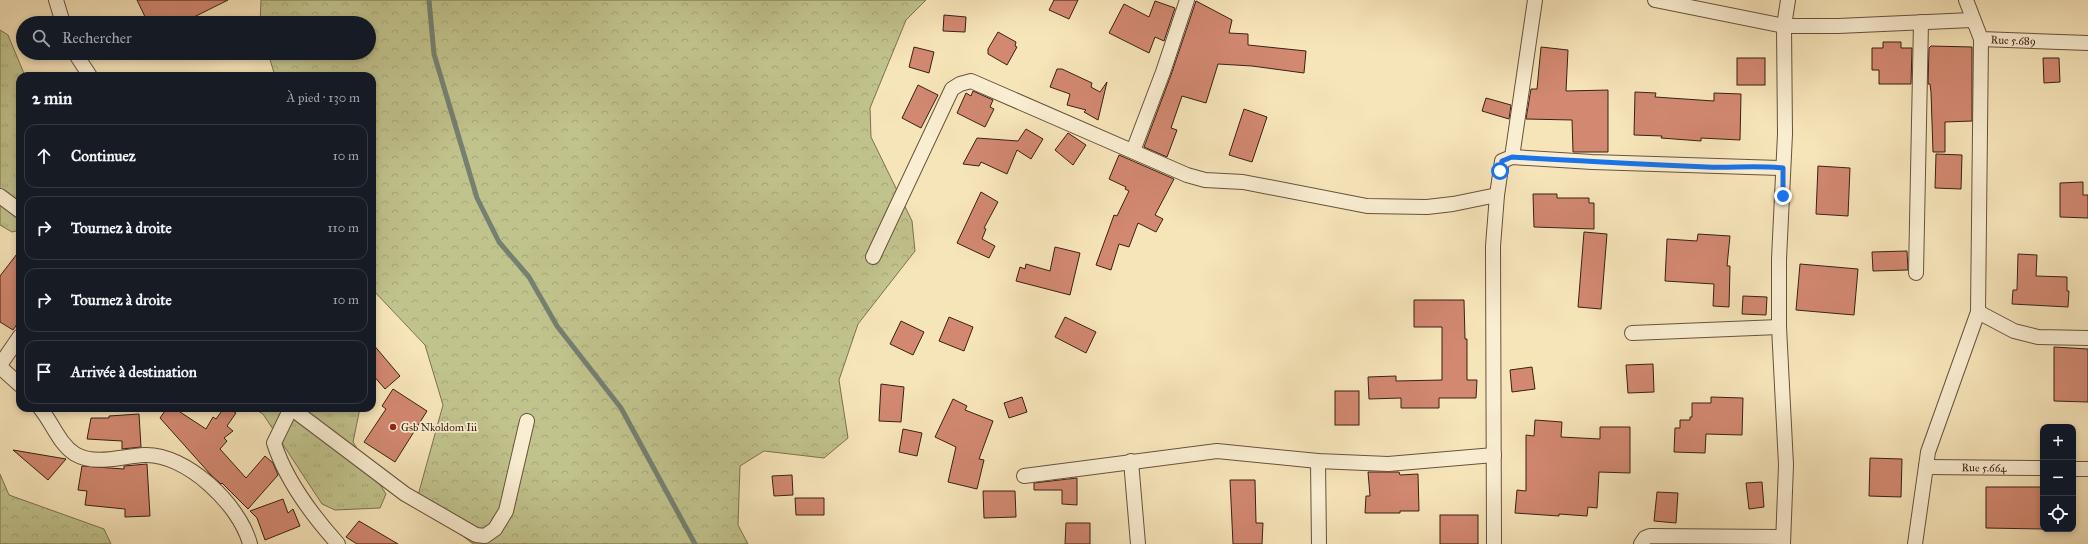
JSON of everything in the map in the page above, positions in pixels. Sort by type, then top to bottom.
[{"type":"street","points":[[56,0],[61,16]]},
{"type":"street","points":[[1134,152],[1164,72],[1187,0]]},
{"type":"street","points":[[1512,157],[1535,0]]},
{"type":"street","points":[[1655,0],[1784,26],[1972,20]]},
{"type":"street","points":[[1641,544],[1645,538],[1650,536],[1783,540],[1786,465],[1779,327],[1779,259],[1785,134],[1784,26],[1788,0]]},
{"type":"street","name":"Rue 5.689","points":[[1966,0],[1972,20],[1981,40],[2088,43]]},
{"type":"street","points":[[1916,273],[1921,22]]},
{"type":"street","points":[[1915,544],[1928,452],[1978,312],[1981,40]]},
{"type":"street","points":[[80,60],[87,72]]},
{"type":"street","points":[[873,257],[952,90],[960,84],[971,81],[1188,175],[1205,180],[1243,182],[1367,206],[1427,207],[1453,204],[1497,195]]},
{"type":"street","points":[[1494,544],[1493,246],[1497,195],[1502,161],[1512,157],[1592,162],[1783,168]]},
{"type":"street","points":[[0,196],[16,208]]},
{"type":"street","points":[[1978,312],[2014,331],[2038,337],[2088,338]]},
{"type":"street","points":[[1632,333],[1779,327]]},
{"type":"street","points":[[16,342],[0,366],[16,381]]},
{"type":"street","points":[[43,412],[61,439],[75,454],[88,458],[104,460],[145,455],[166,457],[184,465],[206,482],[230,507],[247,532],[250,544]]},
{"type":"street","points":[[289,412],[274,443],[278,456],[307,507],[338,544]]},
{"type":"street","points":[[296,412],[405,494],[476,535],[485,536],[495,529],[506,511],[527,421]]},
{"type":"street","points":[[1024,476],[1217,450],[1318,461],[1388,464],[1494,456]]},
{"type":"street","points":[[1131,461],[1138,544]]},
{"type":"street","points":[[1318,461],[1319,544]]},
{"type":"street","name":"Rue 5.664","points":[[1926,468],[2040,468]]},
{"type":"street","points":[[2076,469],[2088,469]]},
{"type":"green space","points":[[261,0],[926,0],[906,20],[870,108],[871,137],[912,221],[915,251],[858,324],[839,380],[848,438],[824,458],[764,451],[740,466],[738,525],[748,544],[473,544],[417,499],[443,405],[425,345],[376,293],[376,72],[274,72],[270,60],[376,60],[376,16],[260,16]]},
{"type":"green space","points":[[0,30],[8,35],[16,54],[16,60],[18,60],[23,72],[16,72],[16,231],[12,232],[0,225]]},
{"type":"green space","points":[[260,412],[359,412],[353,442],[386,494],[380,508],[335,510],[322,504],[263,414]]},
{"type":"green space","points":[[0,474],[9,495],[104,529],[111,544],[0,544]]},
{"type":"building","points":[[137,0],[228,0],[196,16],[145,16]]},
{"type":"building","points":[[1054,0],[1078,0],[1069,19],[1049,10]]},
{"type":"building","points":[[1155,1],[1175,8],[1164,41],[1155,37],[1149,53],[1109,33],[1124,4],[1149,17]]},
{"type":"building","points":[[1196,1],[1232,20],[1229,33],[1248,34],[1248,45],[1306,51],[1304,73],[1252,66],[1218,64],[1206,103],[1182,96],[1171,128],[1177,130],[1167,157],[1144,147],[1171,75]]},
{"type":"building","points":[[944,15],[966,17],[965,32],[943,31]]},
{"type":"building","points":[[998,32],[1016,42],[1015,46],[1017,47],[1007,65],[988,54],[988,49]]},
{"type":"building","points":[[1883,42],[1901,42],[1901,48],[1912,48],[1911,84],[1879,84],[1879,70],[1872,70],[1872,48],[1883,48]]},
{"type":"building","points":[[1931,46],[1972,47],[1972,121],[1945,122],[1945,152],[1933,152],[1931,92],[1930,84],[1928,84],[1929,48]]},
{"type":"building","points":[[914,47],[934,52],[929,73],[909,67]]},
{"type":"building","points":[[1541,47],[1568,50],[1566,91],[1608,90],[1608,152],[1573,152],[1572,120],[1526,119],[1531,89],[1537,89]]},
{"type":"building","points":[[1737,58],[1765,58],[1765,85],[1737,85]]},
{"type":"building","points":[[2043,58],[2059,58],[2060,82],[2044,83]]},
{"type":"building","points":[[1057,69],[1062,69],[1092,83],[1091,87],[1100,92],[1107,82],[1098,120],[1084,112],[1086,110],[1067,105],[1070,94],[1050,87]]},
{"type":"building","points":[[918,85],[938,95],[921,128],[902,118]]},
{"type":"building","points":[[973,91],[993,100],[990,107],[994,109],[985,127],[957,113],[966,93],[971,96]]},
{"type":"building","points":[[1635,92],[1656,93],[1655,97],[1714,101],[1714,93],[1741,94],[1740,140],[1701,138],[1701,141],[1661,138],[1662,136],[1634,135]]},
{"type":"building","points":[[1486,98],[1511,105],[1509,119],[1482,111]]},
{"type":"building","points":[[1244,109],[1267,117],[1252,162],[1229,155]]},
{"type":"building","points":[[1026,129],[1043,139],[1031,159],[1017,150],[1007,174],[981,162],[979,166],[963,164],[977,138],[1018,141]]},
{"type":"building","points":[[1068,133],[1086,145],[1073,165],[1055,150]]},
{"type":"building","points":[[1936,154],[1962,155],[1961,189],[1935,188]]},
{"type":"building","points":[[1119,155],[1174,179],[1155,215],[1163,219],[1156,232],[1138,223],[1129,247],[1119,244],[1111,270],[1096,265],[1114,215],[1117,216],[1129,191],[1125,189],[1126,187],[1109,179]]},
{"type":"building","points":[[1818,166],[1850,168],[1848,216],[1816,214]]},
{"type":"building","points":[[2083,182],[2083,195],[2088,195],[2088,218],[2060,217],[2060,183]]},
{"type":"building","points":[[981,192],[998,202],[984,228],[986,229],[982,239],[995,246],[989,258],[957,243]]},
{"type":"building","points":[[1533,194],[1557,194],[1557,198],[1589,198],[1589,203],[1594,203],[1594,229],[1534,227]]},
{"type":"building","points":[[1584,232],[1607,234],[1601,309],[1578,307]]},
{"type":"building","points":[[1698,234],[1730,236],[1727,266],[1730,266],[1729,307],[1713,306],[1714,284],[1665,281],[1667,239],[1697,241]]},
{"type":"building","points":[[1055,247],[1080,253],[1070,295],[1016,281],[1020,267],[1025,269],[1026,264],[1050,271]]},
{"type":"building","points":[[1907,251],[1908,270],[1873,271],[1872,252]]},
{"type":"building","points":[[2018,254],[2037,255],[2036,276],[2067,277],[2067,291],[2069,291],[2068,307],[2012,304],[2013,290],[2017,290]]},
{"type":"building","points":[[16,255],[16,326],[13,330],[0,322],[0,276]]},
{"type":"building","points":[[1800,264],[1858,269],[1854,315],[1796,310]]},
{"type":"building","points":[[1743,296],[1767,297],[1766,315],[1742,314]]},
{"type":"building","points":[[1414,300],[1464,300],[1465,339],[1467,339],[1467,380],[1477,380],[1476,398],[1439,398],[1439,408],[1401,408],[1401,398],[1369,399],[1368,377],[1396,376],[1396,381],[1442,380],[1442,327],[1414,327]]},
{"type":"building","points":[[949,317],[973,327],[964,351],[939,341]]},
{"type":"building","points":[[1065,317],[1096,332],[1086,353],[1055,337]]},
{"type":"building","points":[[901,321],[924,332],[913,355],[890,344]]},
{"type":"building","points":[[2054,347],[2088,349],[2088,402],[2054,401]]},
{"type":"building","points":[[376,348],[400,376],[385,389],[376,379]]},
{"type":"building","points":[[1653,364],[1654,392],[1628,393],[1626,365]]},
{"type":"building","points":[[1532,367],[1535,389],[1512,392],[1510,370]]},
{"type":"building","points":[[881,384],[904,387],[901,422],[879,421]]},
{"type":"building","points":[[393,389],[427,411],[395,462],[364,442],[386,409],[382,406]]},
{"type":"building","points":[[1335,391],[1359,391],[1359,425],[1335,425]]},
{"type":"building","points":[[1022,397],[1027,412],[1009,418],[1004,403]]},
{"type":"building","points":[[1711,397],[1743,398],[1742,435],[1706,434],[1705,453],[1674,452],[1675,428],[1680,428],[1680,420],[1690,420],[1690,417],[1692,417],[1692,403],[1711,403]]},
{"type":"building","points":[[953,399],[967,406],[965,410],[993,421],[979,459],[984,460],[977,489],[948,482],[956,447],[935,437]]},
{"type":"building","points":[[164,412],[180,412],[206,429],[213,417],[216,419],[221,412],[234,412],[236,413],[227,426],[233,431],[224,438],[227,441],[220,449],[246,478],[265,456],[273,463],[278,475],[248,509],[222,483],[221,484],[211,475],[160,418]]},
{"type":"building","points":[[139,414],[141,447],[122,449],[122,441],[87,439],[91,418],[109,418],[109,416]]},
{"type":"building","points":[[1535,420],[1562,422],[1561,437],[1600,439],[1600,427],[1630,427],[1630,473],[1599,472],[1597,508],[1588,507],[1587,516],[1515,513],[1517,490],[1526,491],[1526,435],[1534,436]]},
{"type":"building","points":[[903,429],[922,433],[917,456],[899,452]]},
{"type":"building","points":[[13,450],[66,459],[48,480]]},
{"type":"building","points":[[1870,458],[1902,459],[1901,497],[1869,496]]},
{"type":"building","points":[[147,464],[150,516],[125,517],[125,509],[85,505],[87,491],[78,490],[82,466],[124,469],[124,466]]},
{"type":"building","points":[[1368,472],[1399,472],[1400,475],[1418,474],[1419,511],[1400,511],[1400,513],[1365,513],[1366,496],[1370,496]]},
{"type":"building","points":[[792,475],[793,495],[774,496],[772,476]]},
{"type":"building","points":[[1077,478],[1077,505],[1062,504],[1062,490],[1034,490],[1034,483]]},
{"type":"building","points":[[1230,480],[1255,480],[1256,523],[1263,523],[1262,544],[1233,544]]},
{"type":"building","points":[[1762,482],[1764,507],[1749,509],[1746,483]]},
{"type":"building","points":[[1986,487],[2040,487],[2040,529],[1986,528]]},
{"type":"building","points":[[983,491],[1015,491],[1016,517],[984,518]]},
{"type":"building","points":[[1657,492],[1678,493],[1676,523],[1654,521]]},
{"type":"building","points":[[795,498],[824,498],[824,515],[796,515]]},
{"type":"building","points":[[283,499],[288,513],[293,509],[300,526],[265,540],[257,518],[250,511]]},
{"type":"building","points":[[1440,515],[1478,515],[1478,544],[1440,544]]},
{"type":"building","points":[[359,521],[398,544],[357,544],[346,537]]},
{"type":"building","points":[[1066,523],[1090,523],[1090,544],[1065,544]]},
{"type":"waterway","points":[[429,0],[434,54],[477,198],[499,242],[529,277],[557,326],[621,408],[695,544]]},
{"type":"place","name":"Gsb Nkoldom Iii","points":[[393,427]]},
{"type":"route","points":[[1500,171],[1502,161],[1506,158],[1512,157],[1722,168],[1772,167],[1783,168],[1783,196]]}]
